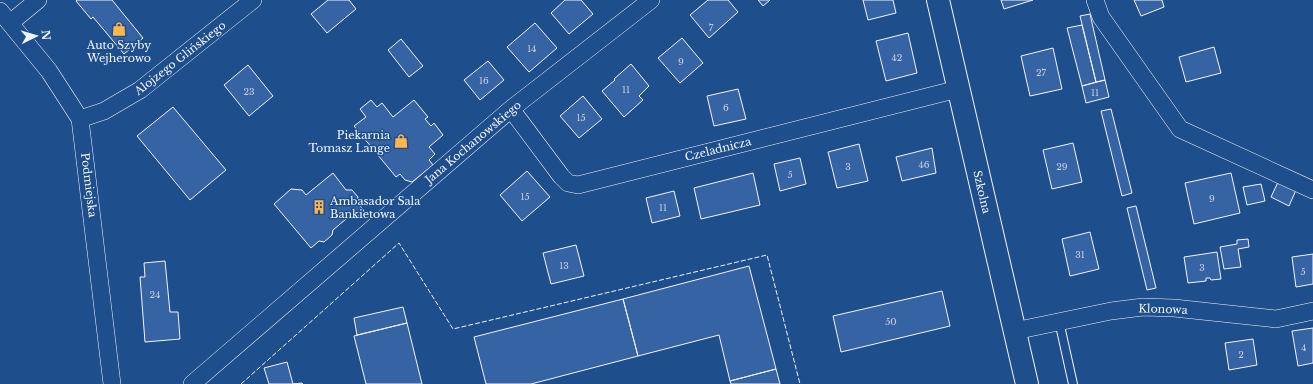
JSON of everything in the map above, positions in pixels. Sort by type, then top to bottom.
[{"type":"street","points":[[5,17],[38,0]]},
{"type":"street","name":"Alojzego Glińskiego","points":[[80,120],[104,111],[140,90],[253,0]]},
{"type":"street","name":"Jana Kochanowskiego","points":[[192,384],[511,109],[651,0]]},
{"type":"street","name":"Szkolna","points":[[938,0],[1027,384]]},
{"type":"street","points":[[1095,0],[1101,17],[1180,129],[1313,190]]},
{"type":"street","name":"Podmiejska","points":[[5,17],[49,71],[80,120],[112,384]]},
{"type":"street","name":"Czeladnicza","points":[[511,109],[561,176],[568,183],[578,184],[958,89]]},
{"type":"street","name":"Klonowa","points":[[1015,331],[1111,311],[1143,307],[1174,308],[1276,319],[1313,311]]},
{"type":"lane","points":[[1059,321],[1074,384]]},
{"type":"building","name":"Auto Szyby Wejherowo","points":[[112,0],[143,38],[124,54],[93,17],[91,19],[76,1]]},
{"type":"building","points":[[328,0],[349,0],[356,9],[327,33],[311,14]]},
{"type":"building","points":[[565,0],[581,0],[593,14],[569,34],[551,13]]},
{"type":"building","points":[[708,0],[728,0],[738,12],[709,38],[690,15]]},
{"type":"building","points":[[758,0],[770,0],[763,6]]},
{"type":"building","points":[[863,0],[893,0],[896,13],[868,20]]},
{"type":"building","points":[[1001,0],[1033,0],[1004,9]]},
{"type":"building","points":[[1134,0],[1162,0],[1164,7],[1141,16]]},
{"type":"building","points":[[1090,14],[1105,80],[1096,82],[1080,16]]},
{"type":"building","points":[[535,23],[557,48],[529,72],[507,47]]},
{"type":"building","points":[[1082,25],[1096,82],[1082,86],[1067,28]]},
{"type":"building","points":[[908,33],[917,73],[886,81],[876,41]]},
{"type":"building","points":[[682,38],[703,63],[680,83],[658,58]]},
{"type":"building","points":[[401,39],[423,66],[409,77],[388,50]]},
{"type":"building","points":[[1214,47],[1221,73],[1186,82],[1179,57]]},
{"type":"building","points":[[1053,48],[1062,89],[1030,96],[1021,56]]},
{"type":"building","points":[[488,61],[504,80],[480,100],[464,80]]},
{"type":"building","points":[[631,64],[649,86],[639,96],[643,100],[624,117],[602,91]]},
{"type":"building","points":[[248,65],[273,96],[249,116],[224,85]]},
{"type":"building","points":[[1105,80],[1109,97],[1086,103],[1082,86]]},
{"type":"building","points":[[738,89],[746,119],[714,126],[707,96]]},
{"type":"building","points":[[583,96],[602,119],[579,138],[560,116]]},
{"type":"building","name":"Piekarnia Tomasz Lange","points":[[371,100],[377,107],[382,103],[393,117],[414,100],[428,117],[425,119],[431,126],[434,123],[443,135],[429,147],[435,154],[429,160],[433,165],[412,182],[405,180],[400,174],[396,177],[354,126],[366,117],[360,109]]},
{"type":"building","points":[[173,107],[226,170],[190,200],[137,136]]},
{"type":"building","points":[[1111,109],[1132,193],[1122,196],[1101,111]]},
{"type":"building","points":[[1073,143],[1082,182],[1052,189],[1043,150]]},
{"type":"building","points":[[859,144],[868,181],[837,188],[828,152]]},
{"type":"building","points":[[932,148],[936,173],[902,181],[896,157]]},
{"type":"building","points":[[800,158],[806,184],[780,191],[774,164]]},
{"type":"building","points":[[527,171],[550,197],[522,221],[500,195]]},
{"type":"building","name":"Ambasador Sala Bankietowa","points":[[333,173],[346,190],[352,190],[358,197],[357,202],[364,211],[356,218],[352,214],[333,230],[332,235],[324,242],[319,241],[311,248],[274,204],[291,189],[302,190],[306,195]]},
{"type":"building","points":[[753,173],[760,205],[701,219],[694,188]]},
{"type":"building","points":[[1231,173],[1240,213],[1194,224],[1185,183]]},
{"type":"building","points":[[1278,182],[1296,190],[1289,206],[1271,197]]},
{"type":"building","points":[[1261,184],[1265,201],[1247,205],[1243,187]]},
{"type":"building","points":[[674,191],[680,216],[652,223],[646,198]]},
{"type":"building","points":[[1136,206],[1156,288],[1147,290],[1127,208]]},
{"type":"building","points":[[1090,232],[1099,269],[1070,276],[1062,239]]},
{"type":"building","points":[[1248,239],[1249,247],[1238,249],[1241,267],[1224,269],[1220,247],[1237,244],[1237,240]]},
{"type":"building","points":[[576,245],[584,276],[551,284],[543,253]]},
{"type":"building","points":[[1217,252],[1221,279],[1211,280],[1210,278],[1206,278],[1206,281],[1188,283],[1184,257]]},
{"type":"building","points":[[1313,254],[1313,284],[1296,287],[1292,257]]},
{"type":"building","points":[[165,261],[170,312],[178,312],[180,339],[145,342],[140,277],[145,277],[144,263]]},
{"type":"building","points":[[749,266],[776,369],[730,381],[719,335],[638,356],[623,299]]},
{"type":"building","points":[[942,291],[950,326],[841,352],[833,316]]},
{"type":"building","points":[[623,299],[638,356],[531,384],[486,384],[474,337]]},
{"type":"building","points":[[403,307],[407,323],[357,335],[354,318]]},
{"type":"building","points":[[407,323],[422,384],[366,384],[354,336]]},
{"type":"building","points":[[1313,328],[1313,363],[1298,366],[1292,331]]},
{"type":"building","points":[[1253,339],[1257,365],[1229,370],[1225,343]]},
{"type":"building","points":[[287,362],[293,384],[269,384],[264,368]]},
{"type":"building","points":[[776,369],[780,384],[731,384],[730,381]]},
{"type":"fence","points":[[241,384],[399,243],[453,329],[767,255],[800,384]]},
{"type":"place","name":"Auto Szyby Wejherowo","points":[[119,29]]},
{"type":"place","name":"Piekarnia Tomasz Lange","points":[[401,141]]},
{"type":"place","name":"Ambasador Sala Bankietowa","points":[[319,207]]}]
